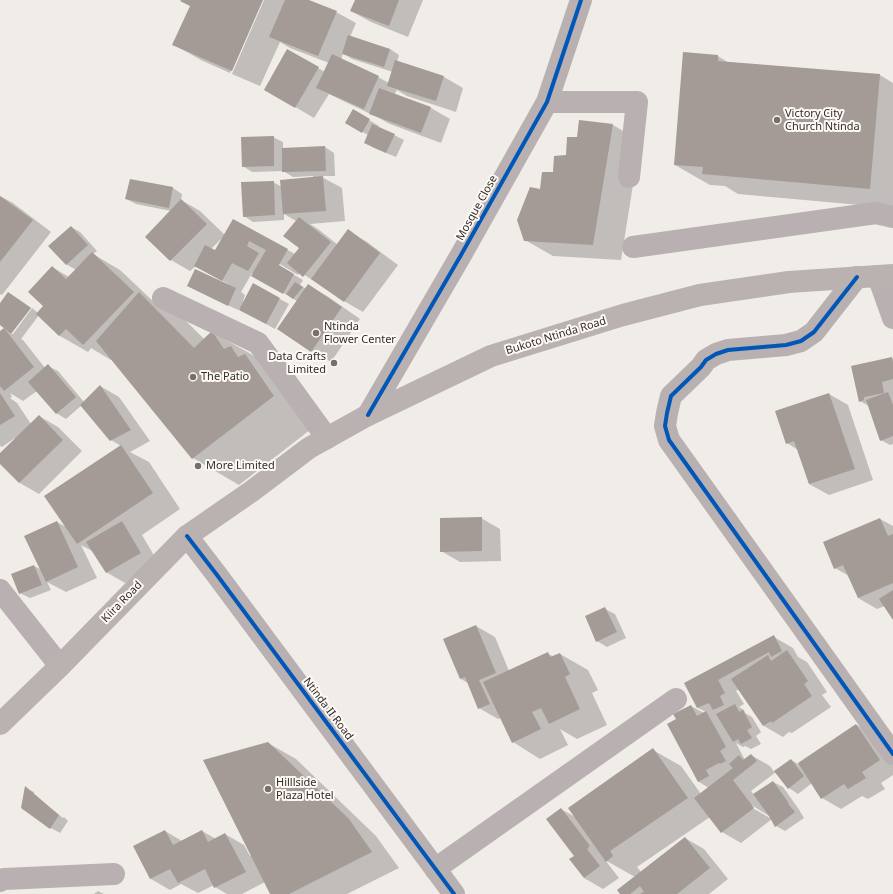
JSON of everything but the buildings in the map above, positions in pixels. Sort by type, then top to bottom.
[{"type":"main road","name":"Bukoto Ntinda Road","points":[[252,491],[309,448],[368,415],[491,356],[623,315],[700,295],[789,282],[876,276]]},
{"type":"main road","name":"Kiira Road","points":[[0,724],[60,666],[187,536],[252,491]]},
{"type":"street","name":"Mosque Close","points":[[368,415],[461,255],[547,102],[581,0]]},
{"type":"street","points":[[547,102],[637,102],[629,178]]},
{"type":"street","points":[[633,247],[876,213],[893,217]]},
{"type":"street","points":[[893,318],[876,276],[814,332],[801,341],[786,345],[728,350],[716,354],[706,360],[701,367],[671,396],[665,426],[669,440],[893,754]]},
{"type":"street","points":[[162,298],[258,343],[327,438]]},
{"type":"street","name":"Ntinda II Road","points":[[187,536],[454,894]]},
{"type":"street","points":[[0,590],[60,666]]},
{"type":"street","points":[[435,869],[676,699]]},
{"type":"street","points":[[0,881],[4,879],[114,874]]},
{"type":"cycle path","points":[[368,415],[461,255],[547,102],[581,0]]},
{"type":"cycle path","points":[[857,277],[814,332],[801,341],[786,345],[728,350],[716,354],[706,360],[701,367],[671,396],[665,426],[669,440],[893,754]]},
{"type":"cycle path","points":[[187,536],[454,894]]},
{"type":"place","name":"Victory City Church Ntinda","points":[[777,120]]},
{"type":"place","name":"Ntinda Flower Center","points":[[316,333]]},
{"type":"place","name":"Data Crafts Limited","points":[[334,363]]},
{"type":"place","name":"The Patio","points":[[193,377]]},
{"type":"place","name":"More Limited","points":[[198,466]]},
{"type":"place","name":"Hilllside Plaza Hotel","points":[[268,789]]}]
